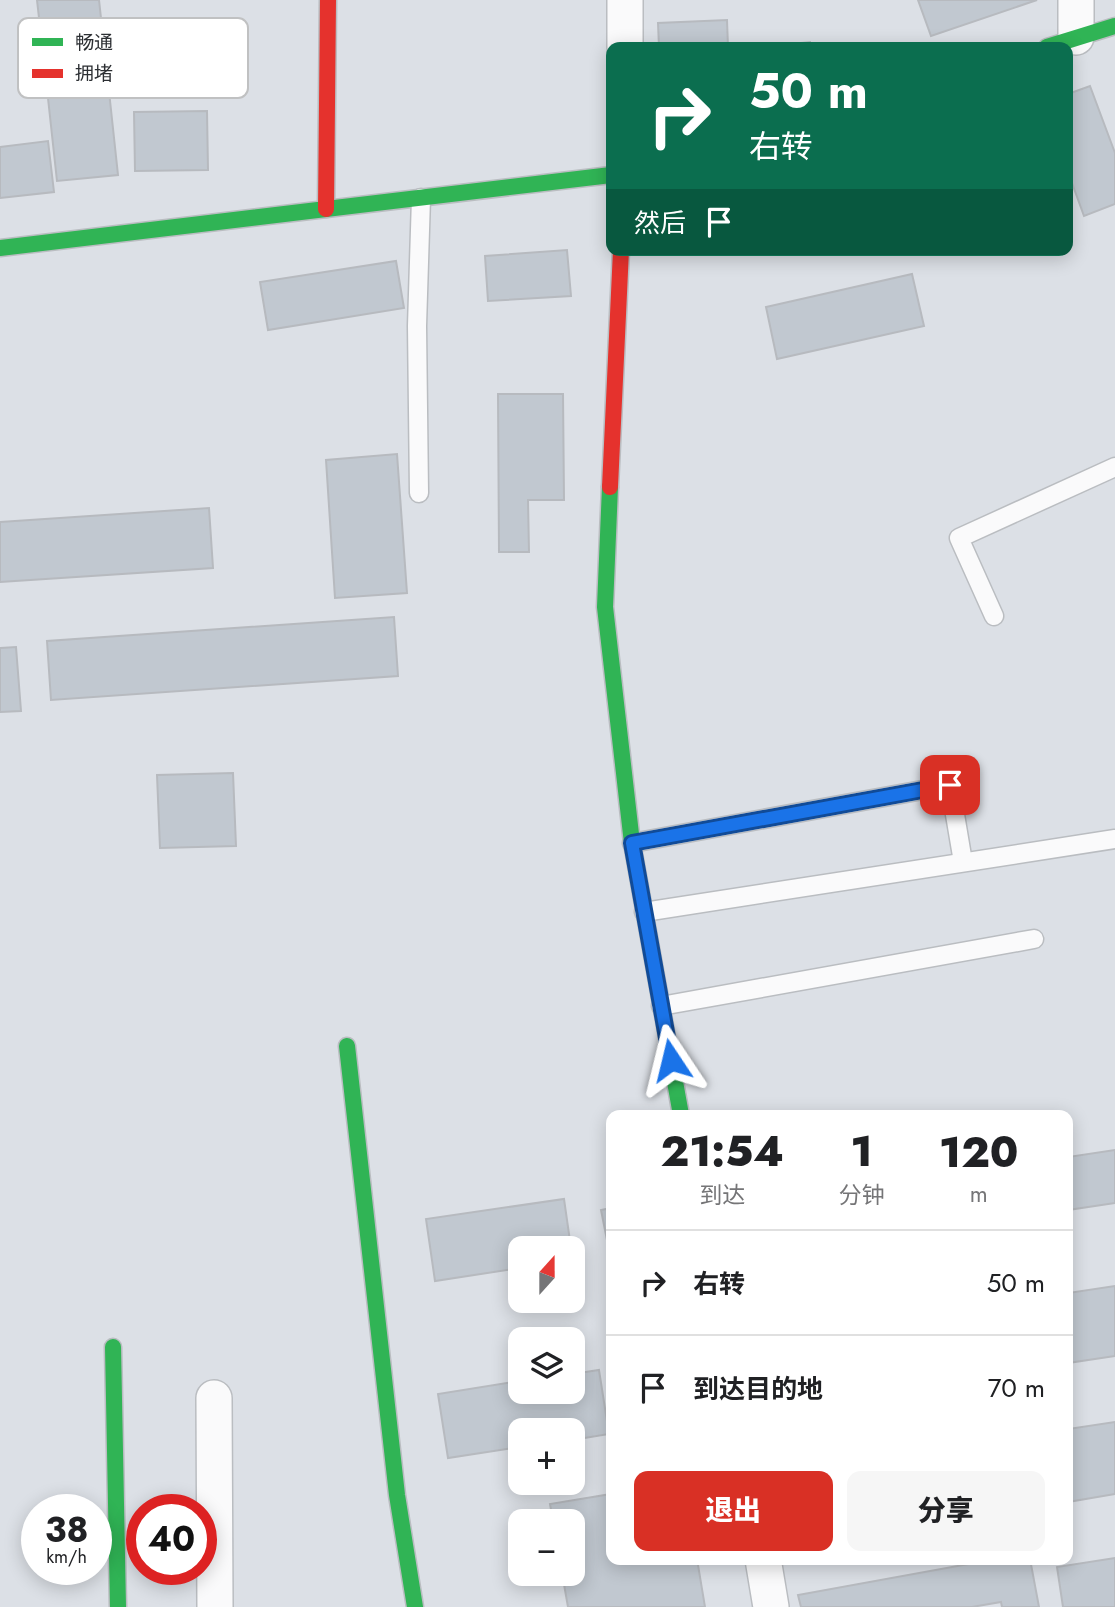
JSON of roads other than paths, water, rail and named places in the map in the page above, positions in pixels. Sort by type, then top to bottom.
[{"type":"street","points":[[326,209],[328,0]]},
{"type":"street","points":[[625,0],[625,42]]},
{"type":"street","points":[[1061,42],[1076,0]]},
{"type":"street","points":[[1061,42],[1115,26]]},
{"type":"street","points":[[0,248],[606,176]]},
{"type":"street","points":[[621,256],[605,607],[632,843],[680,1110]]},
{"type":"street","points":[[347,1046],[397,1495],[415,1607]]},
{"type":"street","points":[[113,1347],[118,1607]]},
{"type":"street","points":[[214,1398],[215,1607]]},
{"type":"street","points":[[764,1565],[771,1607]]},
{"type":"lane","points":[[419,493],[417,327],[421,198]]},
{"type":"lane","points":[[994,616],[959,538],[1115,467]]},
{"type":"lane","points":[[632,843],[950,785],[963,862]]},
{"type":"lane","points":[[644,912],[1115,839]]},
{"type":"lane","points":[[662,1006],[1034,939]]}]
